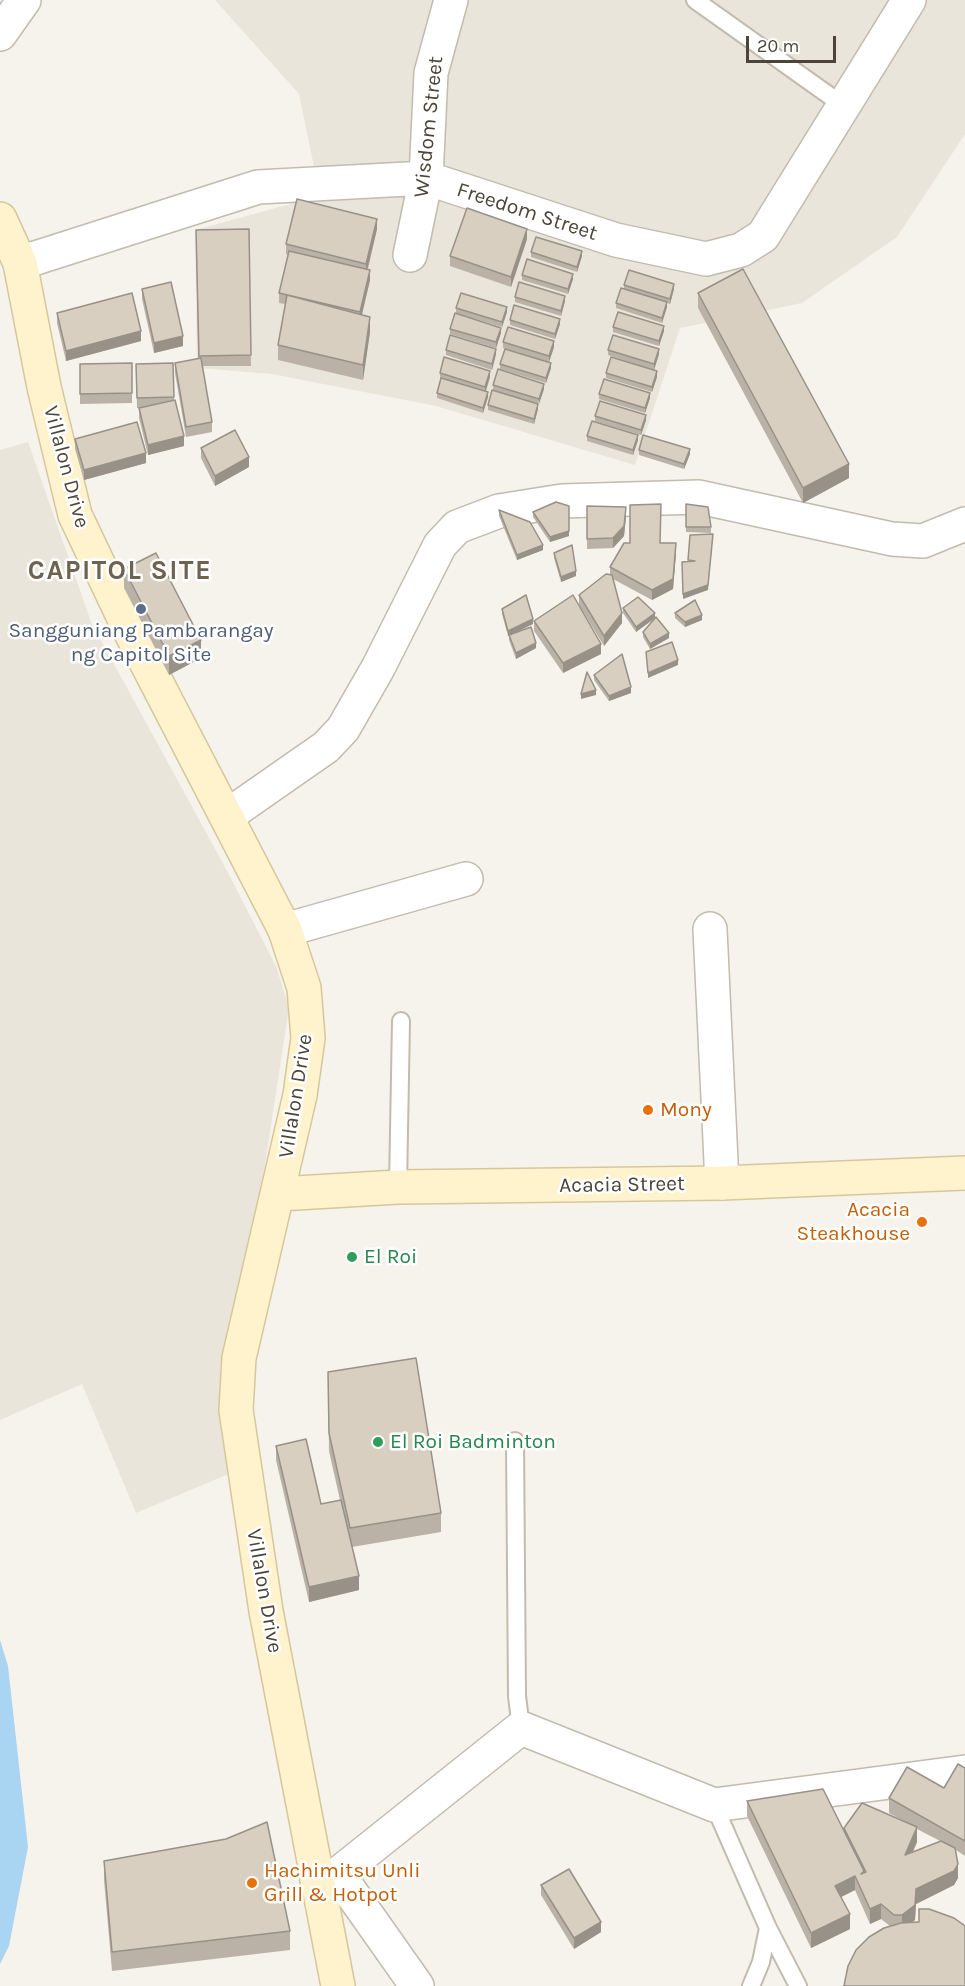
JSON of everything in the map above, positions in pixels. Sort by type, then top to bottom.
[{"type":"street","points":[[0,34],[24,0]]},
{"type":"street","name":"Wisdom Street","points":[[410,255],[426,178],[431,73],[451,0]]},
{"type":"street","name":"Freedom Street","points":[[21,263],[258,187],[426,178],[616,240],[706,259],[741,250],[763,236],[909,0]]},
{"type":"street","name":"Villalon Drive","points":[[0,219],[21,263],[44,387],[75,515],[127,625],[285,930],[304,988],[308,1038],[300,1095],[279,1194],[239,1358],[236,1410],[266,1611],[328,1877],[338,1986]]},
{"type":"street","points":[[227,816],[327,747],[343,729],[378,668],[440,545],[457,527],[499,511],[562,501],[699,497],[892,539],[923,540],[965,524]]},
{"type":"street","points":[[285,930],[466,879]]},
{"type":"street","points":[[710,929],[722,1184]]},
{"type":"street","name":"Acacia Street","points":[[279,1194],[398,1188],[722,1184],[965,1173]]},
{"type":"street","points":[[417,1986],[328,1877],[521,1728],[714,1805],[965,1772]]},
{"type":"lane","points":[[695,0],[844,106]]},
{"type":"lane","points":[[398,1188],[400,1020]]},
{"type":"lane","points":[[514,1441],[517,1696],[521,1728]]},
{"type":"lane","points":[[714,1805],[768,1928],[798,1986]]},
{"type":"lane","points":[[751,1986],[761,1962],[768,1928]]},
{"type":"shaded area","points":[[215,0],[965,0],[965,134],[897,237],[802,303],[680,328],[635,465],[436,406],[272,374],[197,368],[195,230],[320,196],[299,94]]},
{"type":"shaded area","points":[[28,442],[91,622],[225,867],[276,966],[289,1008],[260,1197],[220,1368],[231,1473],[136,1513],[82,1384],[0,1420],[0,450]]},
{"type":"water","points":[[0,1640],[8,1666],[28,1847],[9,1946],[0,1964]]},
{"type":"building","points":[[297,199],[377,219],[366,264],[286,244]]},
{"type":"building","points":[[467,208],[527,229],[511,277],[450,256]]},
{"type":"building","points":[[249,229],[251,355],[199,356],[196,230]]},
{"type":"building","points":[[536,237],[582,251],[577,267],[531,252]]},
{"type":"building","points":[[289,251],[370,270],[360,312],[279,293]]},
{"type":"building","points":[[527,259],[573,274],[568,289],[522,275]]},
{"type":"building","points":[[743,269],[849,464],[803,488],[698,293]]},
{"type":"building","points":[[629,270],[674,284],[670,299],[624,285]]},
{"type":"building","points":[[171,282],[183,336],[154,343],[142,289]]},
{"type":"building","points":[[519,282],[565,296],[561,311],[515,297]]},
{"type":"building","points":[[621,288],[667,302],[662,318],[616,303]]},
{"type":"building","points":[[132,293],[141,331],[66,351],[57,313]]},
{"type":"building","points":[[461,293],[507,307],[502,322],[456,308]]},
{"type":"building","points":[[287,295],[370,317],[363,365],[278,345]]},
{"type":"building","points":[[514,305],[560,319],[555,334],[510,320]]},
{"type":"building","points":[[618,312],[664,326],[659,341],[613,327]]},
{"type":"building","points":[[455,313],[501,328],[496,342],[450,329]]},
{"type":"building","points":[[508,327],[554,341],[549,356],[503,342]]},
{"type":"building","points":[[450,335],[496,349],[492,364],[446,350]]},
{"type":"building","points":[[613,335],[659,349],[654,364],[608,350]]},
{"type":"building","points":[[505,349],[551,363],[546,378],[500,364]]},
{"type":"building","points":[[444,357],[490,371],[485,387],[440,373]]},
{"type":"building","points":[[611,357],[657,371],[652,387],[606,373]]},
{"type":"building","points":[[201,358],[212,422],[186,427],[175,363]]},
{"type":"building","points":[[132,363],[132,393],[80,394],[80,364]]},
{"type":"building","points":[[173,363],[174,397],[137,398],[136,364]]},
{"type":"building","points":[[498,369],[544,384],[539,399],[493,385]]},
{"type":"building","points":[[441,378],[488,392],[483,408],[437,393]]},
{"type":"building","points":[[604,379],[650,393],[645,408],[599,394]]},
{"type":"building","points":[[492,390],[538,404],[534,419],[488,405]]},
{"type":"building","points":[[175,400],[184,436],[148,445],[139,408]]},
{"type":"building","points":[[600,401],[646,415],[641,430],[595,416]]},
{"type":"building","points":[[592,421],[638,435],[633,450],[587,436]]},
{"type":"building","points":[[137,422],[146,453],[84,470],[75,439]]},
{"type":"building","points":[[235,430],[249,457],[215,476],[201,448]]},
{"type":"building","points":[[643,435],[690,449],[684,464],[639,450]]},
{"type":"building","points":[[556,502],[569,506],[569,531],[550,537],[533,512]]},
{"type":"building","points":[[661,504],[660,543],[676,543],[673,579],[652,590],[610,567],[624,543],[630,543],[630,505]]},
{"type":"building","points":[[686,504],[708,507],[711,527],[686,527]]},
{"type":"building","points":[[587,506],[626,507],[624,526],[613,538],[587,539]]},
{"type":"building","points":[[499,510],[530,522],[543,545],[517,555]]},
{"type":"building","points":[[713,534],[708,585],[683,594],[682,562],[695,561],[688,560],[690,535]]},
{"type":"building","points":[[572,545],[576,571],[561,577],[554,553]]},
{"type":"building","points":[[156,553],[201,640],[169,656],[124,569]]},
{"type":"building","points":[[606,574],[612,575],[622,613],[604,636],[579,595]]},
{"type":"building","points":[[526,595],[533,619],[508,631],[502,609]]},
{"type":"building","points":[[573,595],[601,644],[563,663],[534,621]]},
{"type":"building","points":[[638,597],[655,613],[636,627],[623,608]]},
{"type":"building","points":[[695,600],[702,615],[685,622],[675,613]]},
{"type":"building","points":[[656,617],[669,633],[650,644],[643,632]]},
{"type":"building","points":[[531,627],[536,643],[516,653],[509,635]]},
{"type":"building","points":[[672,642],[678,660],[648,673],[646,652]]},
{"type":"building","points":[[622,654],[631,687],[609,696],[594,675]]},
{"type":"building","points":[[587,672],[596,690],[581,694]]},
{"type":"building","points":[[416,1358],[441,1513],[350,1528],[329,1433],[328,1372]]},
{"type":"building","points":[[306,1439],[321,1504],[341,1500],[359,1576],[309,1587],[276,1446]]},
{"type":"building","points":[[958,1764],[965,1768],[965,1841],[889,1798],[907,1767],[944,1788]]},
{"type":"building","points":[[823,1789],[864,1871],[861,1874],[866,1872],[844,1828],[862,1803],[917,1827],[905,1855],[941,1841],[955,1848],[958,1864],[954,1871],[916,1889],[915,1905],[902,1915],[894,1915],[881,1904],[870,1909],[855,1876],[835,1886],[850,1914],[811,1933],[747,1801]]},
{"type":"building","points":[[267,1822],[290,1931],[112,1952],[104,1861],[226,1839]]},
{"type":"building","points":[[569,1869],[601,1922],[574,1938],[541,1885]]},
{"type":"building","points":[[919,1909],[929,1909],[954,1918],[965,1926],[965,1986],[844,1986],[848,1966],[856,1950],[869,1937],[884,1928],[901,1923],[919,1922]]},
{"type":"place","name":"Sangguniang Pambarangay ng Capitol Site","points":[[141,609]]},
{"type":"place","name":"Mony","points":[[648,1110]]},
{"type":"place","name":"Acacia Steakhouse","points":[[922,1222]]},
{"type":"place","name":"El Roi","points":[[352,1257]]},
{"type":"place","name":"El Roi Badminton","points":[[378,1442]]},
{"type":"place","name":"Hachimitsu Unli Grill & Hotpot","points":[[252,1883]]},
{"type":"district","name":"CAPITOL SITE","points":[[120,571]]}]
